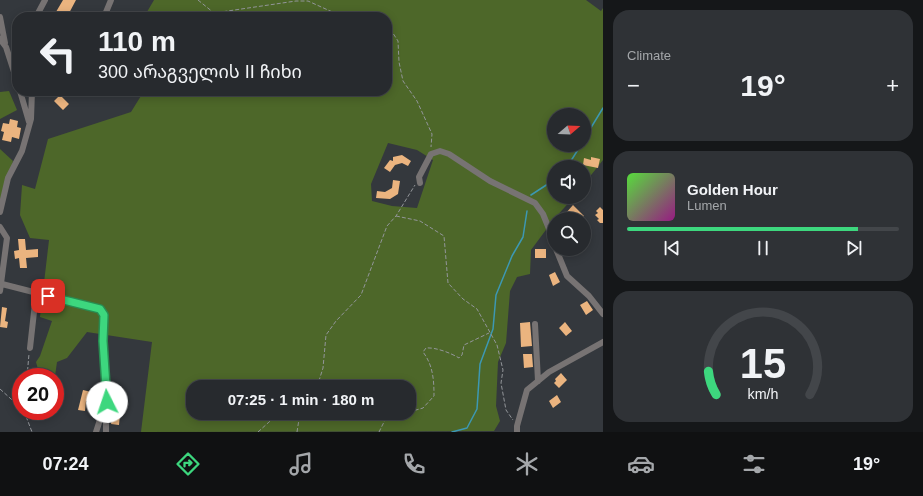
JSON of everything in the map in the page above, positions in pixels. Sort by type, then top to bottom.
[{"type":"street","points":[[39,12],[45,0]]},
{"type":"street","points":[[106,12],[111,0]]},
{"type":"street","points":[[0,17],[6,47],[12,66]]},
{"type":"street","points":[[0,38],[6,47]]},
{"type":"street","points":[[22,96],[30,123]]},
{"type":"street","points":[[0,212],[8,178],[22,151],[30,123],[32,96]]},
{"type":"street","points":[[420,180],[430,154],[440,152],[449,154],[490,181],[534,204],[543,214],[547,224]]},
{"type":"street","points":[[0,227],[7,238],[0,291]]},
{"type":"street","points":[[559,256],[567,276],[589,296],[603,314]]},
{"type":"street","points":[[2,284],[36,294],[60,298],[100,309],[104,315],[103,341],[106,432]]},
{"type":"street","points":[[30,348],[36,294]]},
{"type":"street","points":[[534,324],[538,381]]},
{"type":"street","points":[[517,429],[527,390],[549,372],[603,342]]},
{"type":"street","points":[[96,432],[99,423],[105,385]]},
{"type":"path","points":[[198,0],[213,12]]},
{"type":"path","points":[[233,12],[261,5],[308,1],[332,12]]},
{"type":"path","points":[[392,32],[398,41],[399,62],[403,81],[417,101],[432,134],[430,154]]},
{"type":"path","points":[[319,380],[323,368],[326,335],[336,321],[361,295],[387,226],[396,216],[420,180]]},
{"type":"path","points":[[396,216],[420,221],[444,236],[448,283],[462,299],[477,310],[500,354],[503,370],[501,383],[506,410],[517,429]]},
{"type":"path","points":[[416,410],[423,408],[434,396],[432,370],[429,359],[423,352],[426,348],[435,347],[443,352],[452,354],[459,358],[462,355],[464,345],[480,339],[489,333]]},
{"type":"path","points":[[28,368],[30,348]]},
{"type":"path","points":[[0,389],[12,400]]},
{"type":"path","points":[[27,420],[32,432]]},
{"type":"path","points":[[258,432],[271,420]]},
{"type":"path","points":[[297,432],[299,420]]},
{"type":"path","points":[[378,432],[385,420]]},
{"type":"green space","points":[[154,0],[586,0],[601,11],[603,8],[603,160],[591,175],[591,160],[547,160],[547,204],[568,204],[560,212],[547,212],[547,228],[531,250],[530,274],[517,277],[510,291],[506,343],[498,362],[496,406],[500,421],[494,431],[141,432],[152,342],[87,332],[67,358],[57,362],[56,368],[38,368],[36,362],[40,356],[52,321],[40,317],[49,240],[30,238],[20,215],[22,185],[35,189],[48,139],[131,112],[141,96],[392,96],[392,12],[147,12]],"holes":[[[388,143],[417,150],[433,160],[417,208],[392,206],[372,201],[371,184]]]},
{"type":"green space","points":[[9,91],[17,110],[0,119],[0,92]]},
{"type":"green space","points":[[0,149],[13,161],[0,211]]},
{"type":"building","points":[[63,0],[76,0],[70,12],[56,12]]},
{"type":"building","points":[[61,96],[69,104],[63,110],[54,101]]},
{"type":"building","points":[[10,119],[18,121],[17,127],[21,128],[19,139],[12,137],[11,142],[2,140],[4,132],[1,131],[3,123],[9,124]]},
{"type":"building","points":[[402,155],[411,161],[408,166],[402,163],[395,165],[390,172],[384,168],[390,160],[393,161],[393,157]]},
{"type":"building","points":[[591,157],[600,159],[598,168],[591,167]]},
{"type":"building","points":[[393,180],[400,181],[398,194],[390,199],[376,198],[377,191],[385,192],[392,188]]},
{"type":"building","points":[[573,205],[580,212],[567,212]]},
{"type":"building","points":[[600,207],[603,210],[603,223],[600,223],[597,220],[599,219],[595,215],[598,213],[596,211]]},
{"type":"building","points":[[18,239],[25,239],[26,250],[38,249],[38,257],[26,258],[27,268],[20,268],[19,258],[15,259],[14,251],[19,250]]},
{"type":"building","points":[[535,249],[546,249],[546,258],[535,258]]},
{"type":"building","points":[[555,272],[560,282],[553,286],[549,275]]},
{"type":"building","points":[[587,301],[593,310],[586,315],[580,305]]},
{"type":"building","points":[[2,307],[7,308],[5,321],[8,322],[7,328],[0,327]]},
{"type":"building","points":[[530,322],[532,346],[521,347],[520,323]]},
{"type":"building","points":[[565,322],[572,331],[566,336],[559,328]]},
{"type":"building","points":[[523,354],[532,354],[533,367],[524,368]]},
{"type":"building","points":[[561,373],[567,380],[559,388],[554,383],[556,381],[555,379]]},
{"type":"building","points":[[83,390],[91,392],[88,401],[86,401],[85,411],[78,410]]},
{"type":"building","points":[[557,395],[561,402],[553,408],[549,401]]},
{"type":"building","points":[[113,413],[120,414],[119,425],[111,424]]},
{"type":"waterway","points":[[591,128],[603,108]]},
{"type":"waterway","points":[[571,160],[577,152]]},
{"type":"waterway","points":[[531,195],[547,185]]},
{"type":"waterway","points":[[452,432],[467,428],[477,409],[480,364],[493,329],[496,295],[512,256],[523,237],[527,211]]},
{"type":"route","points":[[48,296],[100,309],[104,315],[103,341],[107,402]]}]
